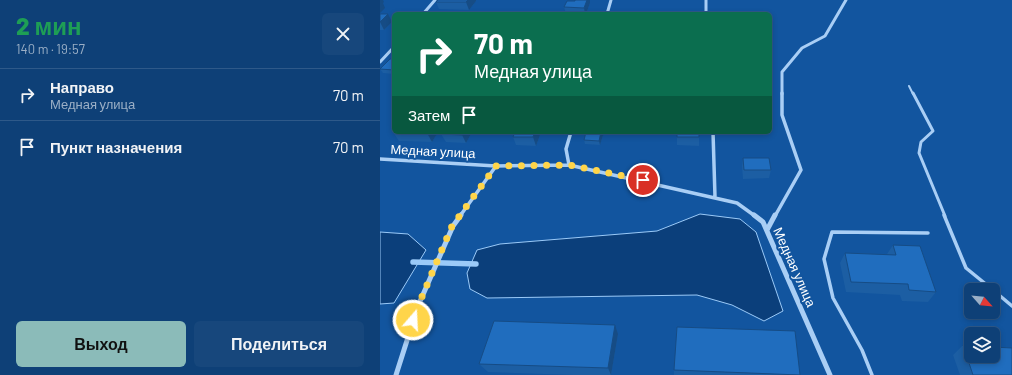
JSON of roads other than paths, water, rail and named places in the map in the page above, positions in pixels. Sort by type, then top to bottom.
[{"type":"street","points":[[425,12],[435,0]]},
{"type":"street","points":[[608,12],[611,0]]},
{"type":"street","points":[[706,0],[706,12]]},
{"type":"street","points":[[767,230],[801,170],[782,115],[782,72],[802,48],[825,36],[846,0]]},
{"type":"street","points":[[380,62],[392,48]]},
{"type":"street","points":[[569,165],[566,149],[570,134]]},
{"type":"street","points":[[713,134],[715,197]]},
{"type":"street","name":"Медная улица","points":[[380,159],[496,166],[569,165],[736,203],[763,222],[830,375]]},
{"type":"street","points":[[396,375],[418,306],[452,226],[496,166]]},
{"type":"lane","points":[[909,86],[933,131],[921,142],[919,153],[966,268],[984,283]]},
{"type":"lane","points":[[872,375],[862,350],[833,298],[824,258],[832,232],[928,233]]},
{"type":"lane","points":[[1000,296],[1012,306]]},
{"type":"water","points":[[700,214],[740,219],[756,232],[783,311],[764,321],[732,305],[697,295],[487,298],[470,289],[467,273],[477,250],[500,244],[657,231]]},
{"type":"water","points":[[380,232],[408,234],[426,250],[394,303],[380,304]]},
{"type":"waterway","points":[[413,262],[476,264]]}]
